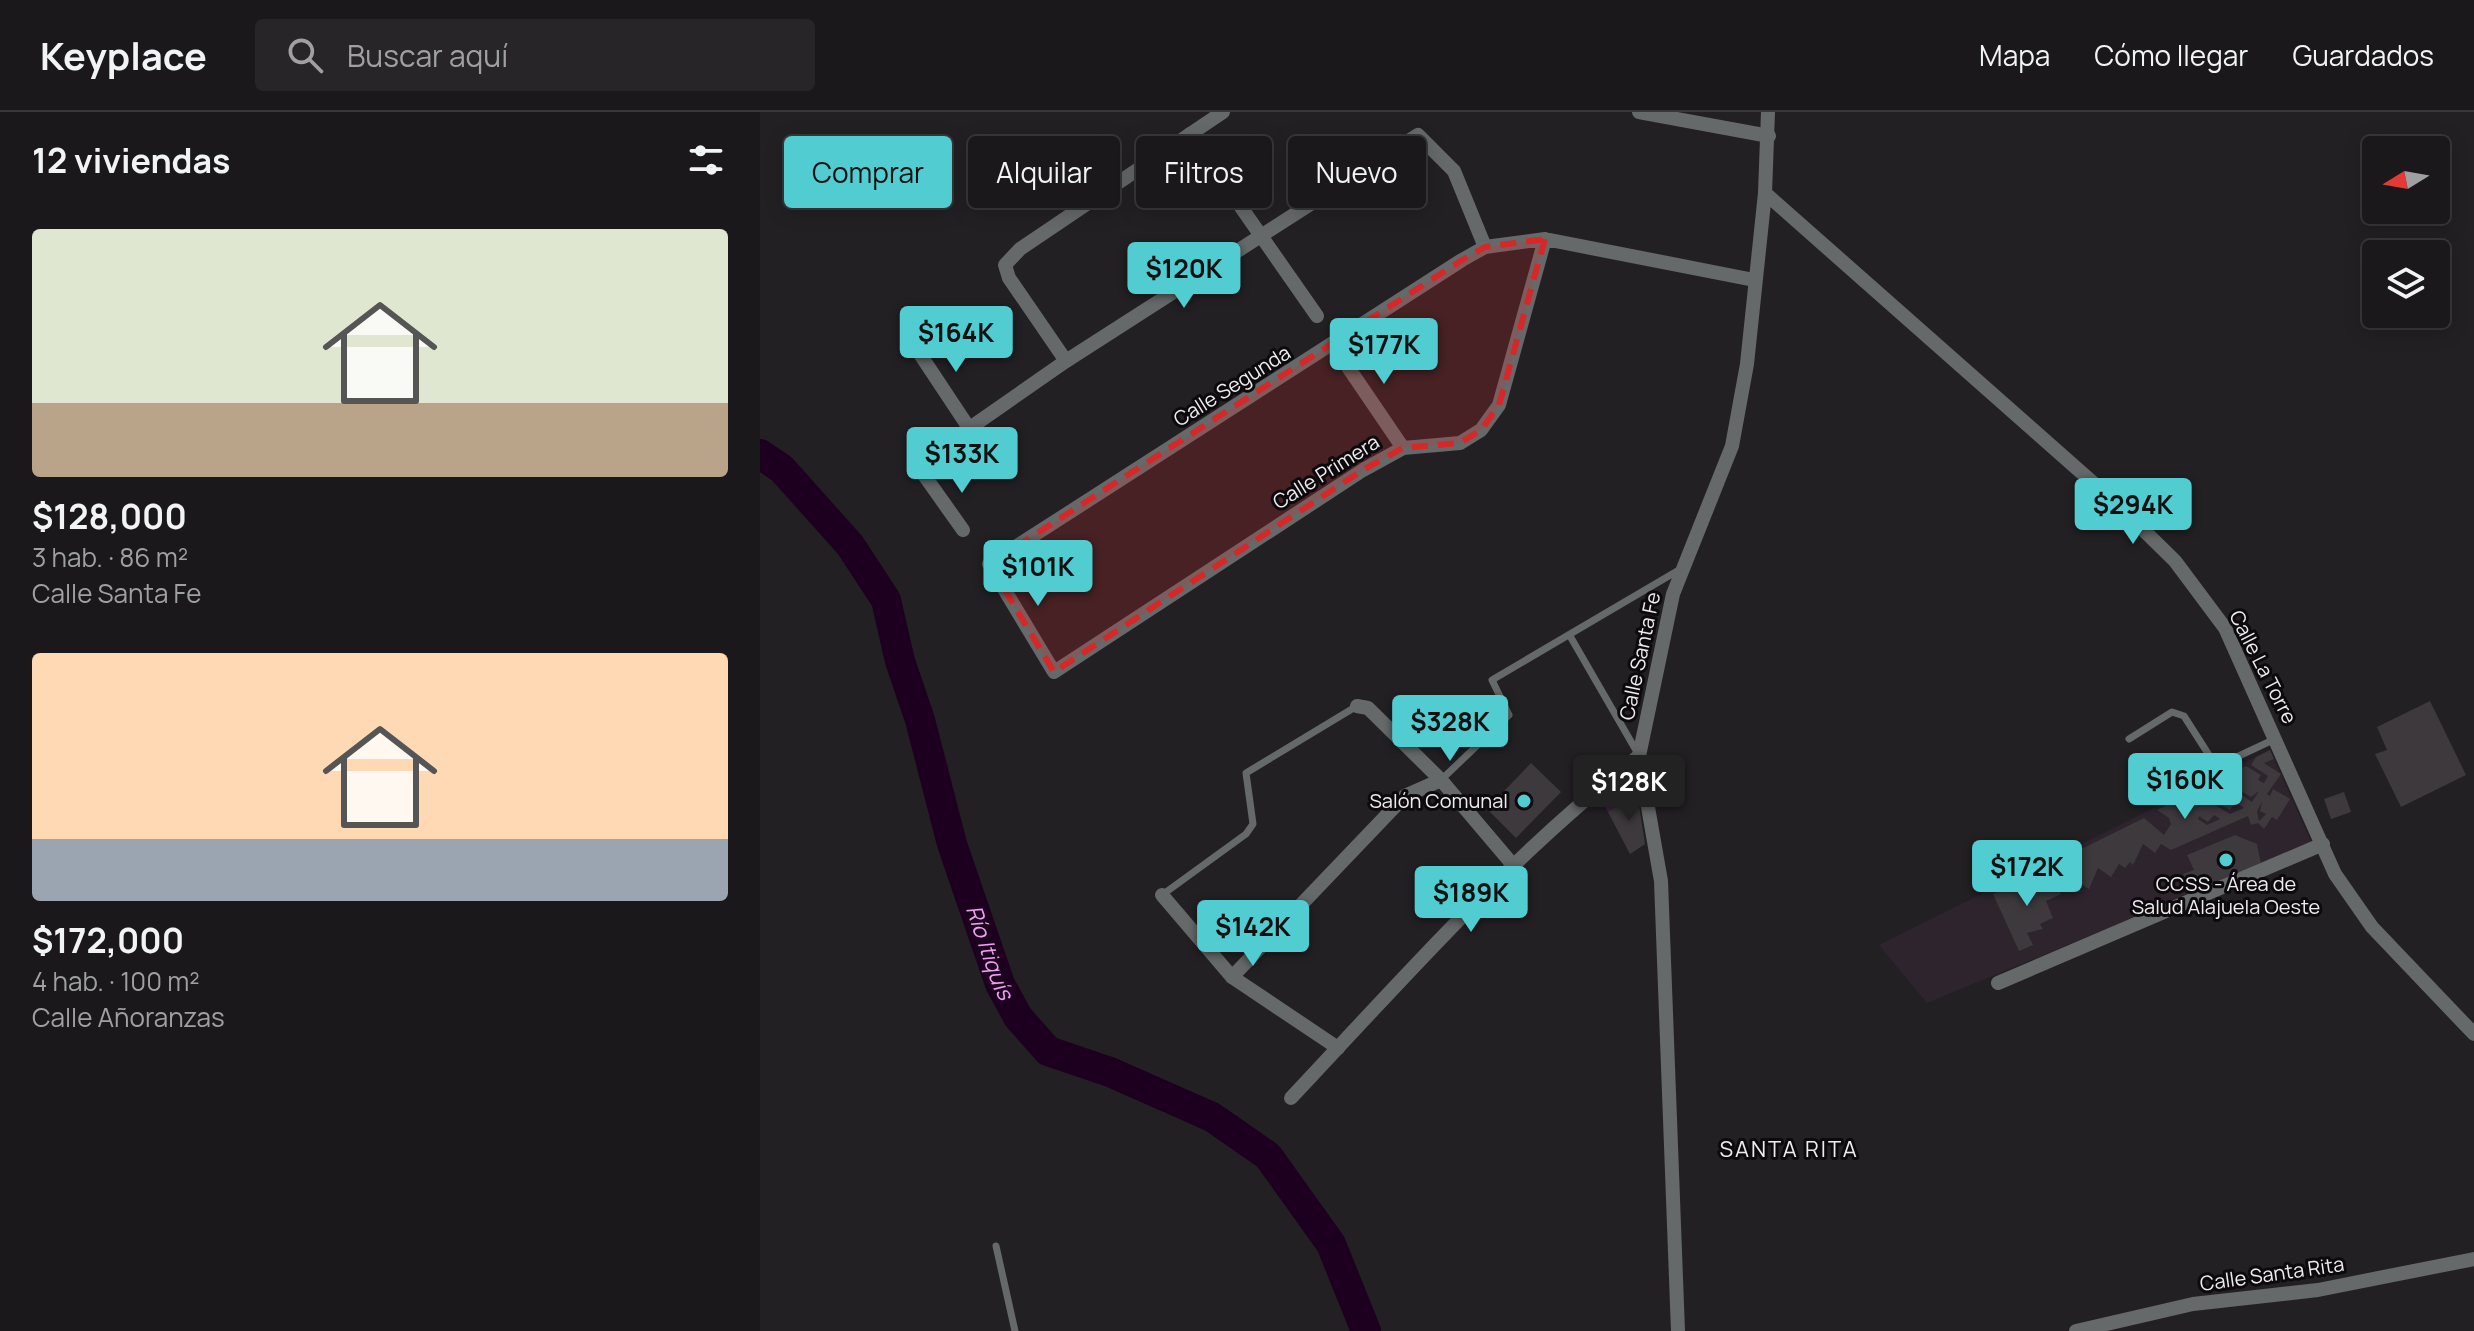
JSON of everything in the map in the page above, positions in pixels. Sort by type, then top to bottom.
[{"type":"street","points":[[1066,361],[1009,278],[1005,265],[1020,249],[1223,112]]},
{"type":"street","points":[[1639,112],[1769,136]]},
{"type":"street","points":[[1765,193],[1768,112]]},
{"type":"street","points":[[1190,134],[1317,316]]},
{"type":"street","points":[[963,530],[924,475],[931,455],[1066,361],[1261,239],[1418,135],[1454,171],[1485,247]]},
{"type":"street","name":"Calle Santa Fe","points":[[1678,1331],[1662,896],[1639,756],[1666,619],[1681,569],[1732,446],[1747,364],[1765,193]]},
{"type":"street","name":"Calle La Torre","points":[[1765,193],[2117,504],[2175,561],[2225,628],[2335,874],[2372,927],[2474,1034]]},
{"type":"street","points":[[1545,239],[1754,280]]},
{"type":"street","name":"Calle Segunda","points":[[1054,672],[989,564],[1485,247],[1545,239]]},
{"type":"street","name":"Calle Primera","points":[[1054,672],[1363,470],[1403,448],[1460,443],[1481,430],[1499,405],[1545,239]]},
{"type":"street","points":[[912,342],[969,428]]},
{"type":"street","points":[[1333,345],[1403,448]]},
{"type":"street","points":[[1357,706],[1368,708],[1441,780],[1513,865]]},
{"type":"street","points":[[1291,1098],[1513,865],[1562,817],[1639,756]]},
{"type":"street","points":[[1232,977],[1405,796],[1441,780]]},
{"type":"street","points":[[1998,983],[2323,844]]},
{"type":"street","points":[[1162,895],[1232,977],[1338,1048]]},
{"type":"street","name":"Calle Santa Rita","points":[[2076,1331],[2193,1304],[2318,1290],[2474,1259]]},
{"type":"lane","points":[[1441,780],[1509,715],[1492,680],[1681,569]]},
{"type":"lane","points":[[1570,636],[1639,756]]},
{"type":"lane","points":[[1162,895],[1246,834],[1253,824],[1246,773],[1357,706]]},
{"type":"lane","points":[[2129,739],[2172,712],[2184,716],[2214,763],[2224,763],[2276,738]]},
{"type":"lane","points":[[996,1246],[1015,1331]]},
{"type":"highlighted area","points":[[1545,239],[1499,405],[1481,430],[1460,443],[1403,448],[1363,470],[1054,672],[989,564],[1462,260],[1485,247]]},
{"type":"shaded area","points":[[2270,750],[2312,844],[1927,1003],[1879,945]]},
{"type":"shaded area","points":[[1633,776],[1637,793],[1623,797],[1624,802],[1608,812],[1599,797]]},
{"type":"building","points":[[2430,701],[2466,775],[2401,807],[2375,754],[2387,750],[2377,727]]},
{"type":"building","points":[[2270,750],[2274,759],[2264,763],[2281,774],[2267,794],[2270,796],[2273,789],[2290,799],[2277,820],[2272,817],[2264,829],[2258,823],[2251,825],[2248,816],[2171,850],[2161,844],[2155,853],[2143,844],[2133,865],[2130,862],[2125,868],[2119,864],[2111,877],[2098,868],[2089,889],[2051,864],[2144,818],[2164,835],[2171,824],[2169,818],[2157,810],[2246,766],[2261,775],[2258,780],[2264,783],[2268,776],[2251,765],[2256,757]],"holes":[[[2239,790],[2251,797],[2259,791],[2252,802],[2237,792]],[[2216,802],[2230,810],[2235,802],[2244,808],[2230,814],[2215,805]],[[2262,802],[2260,811],[2266,814],[2259,821],[2257,811]],[[2214,815],[2220,819],[2207,825],[2198,819],[2199,816],[2208,822]]]},
{"type":"building","name":"Salón Comunal","points":[[1531,763],[1561,792],[1516,838],[1487,809]]},
{"type":"building","points":[[2344,792],[2351,812],[2331,819],[2324,799]]},
{"type":"building","points":[[1637,793],[1645,844],[1630,854],[1608,812],[1624,802],[1622,797]]},
{"type":"building","points":[[2235,835],[2257,844],[2261,864],[2190,893],[2183,874],[2194,870],[2187,855]]},
{"type":"building","points":[[2052,875],[2061,894],[2046,901],[2053,918],[2040,924],[2043,929],[2027,933],[2033,945],[2019,951],[1993,894],[2027,879],[2030,885]]},
{"type":"waterway","name":"Río Itiquís","points":[[760,454],[782,469],[850,545],[886,600],[900,661],[920,720],[952,844],[1000,984],[1018,1017],[1048,1051],[1110,1072],[1212,1117],[1268,1156],[1331,1244],[1366,1331]]},
{"type":"place","name":"Salón Comunal","points":[[1524,801]]},
{"type":"place","name":"CCSS - Área de Salud Alajuela Oeste","points":[[2226,860]]},
{"type":"district","name":"SANTA RITA","points":[[1789,1149]]}]
